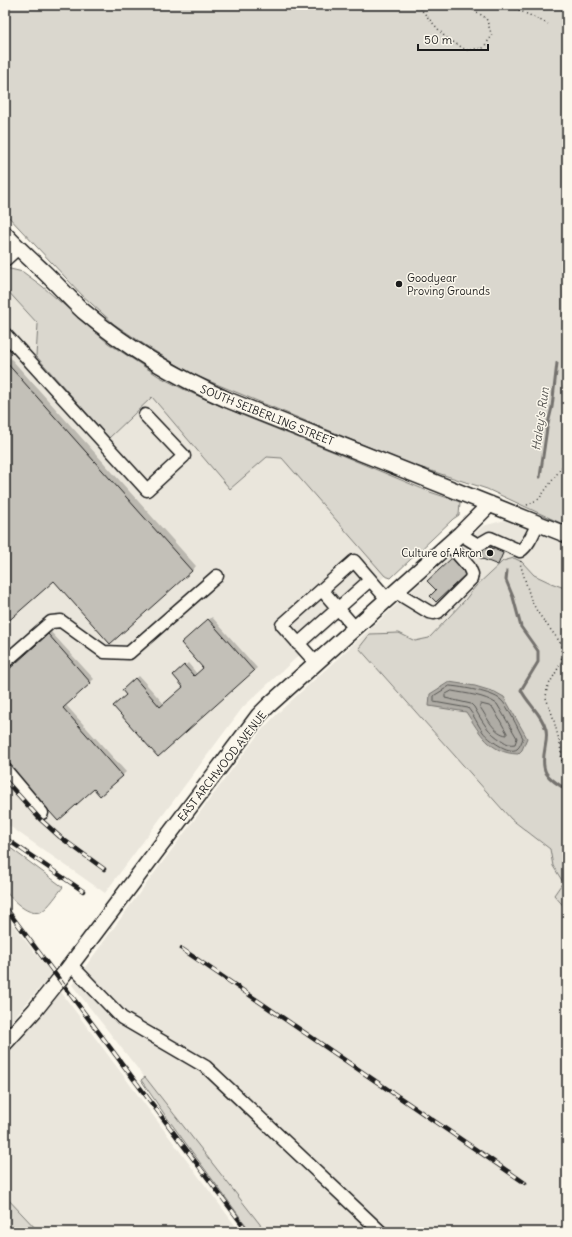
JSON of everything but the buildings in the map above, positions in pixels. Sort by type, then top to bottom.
[{"type":"main road","name":"SOUTH SEIBERLING STREET","points":[[9,240],[43,271],[66,295],[99,323],[134,350],[172,373],[228,400],[566,534]]},
{"type":"main road","name":"EAST ARCHWOOD AVENUE","points":[[5,1042],[35,1010],[71,965],[250,726],[269,705],[455,539],[490,504]]},
{"type":"lane","points":[[5,260],[9,240]]},
{"type":"lane","points":[[5,334],[147,490],[184,456],[145,415]]},
{"type":"lane","points":[[455,539],[478,545],[490,538],[520,551],[524,548],[538,524]]},
{"type":"lane","points":[[316,663],[282,625],[354,561],[370,580],[391,595],[434,614],[438,612],[471,579],[472,574],[455,539]]},
{"type":"lane","points":[[5,662],[51,622],[61,622],[104,652],[129,653],[217,576]]},
{"type":"lane","points":[[298,644],[370,580]]},
{"type":"lane","points":[[322,590],[355,628]]},
{"type":"lane","points":[[5,769],[42,813]]},
{"type":"lane","points":[[71,965],[122,1018],[206,1067],[382,1232]]},
{"type":"path","points":[[417,5],[445,37],[466,50],[483,48],[492,36],[486,18],[466,5]]},
{"type":"path","points":[[508,5],[548,24]]},
{"type":"path","points":[[527,505],[539,499],[567,460]]},
{"type":"path","points":[[525,558],[520,563],[531,600],[538,613],[560,642],[562,654],[561,663],[547,688],[546,698],[560,744],[562,762],[567,771]]},
{"type":"shaded area","name":"Goodyear Proving Grounds","points":[[5,5],[567,5],[567,526],[487,489],[410,464],[192,374],[114,324],[82,295],[5,213]]},
{"type":"shaded area","points":[[6,268],[23,272],[42,286],[108,343],[160,377],[187,391],[244,416],[430,492],[460,502],[459,515],[391,578],[385,576],[282,458],[267,457],[230,489],[152,397],[109,438],[36,356],[38,324],[5,288]]},
{"type":"shaded area","points":[[5,288],[38,324],[36,356],[109,438],[152,397],[230,489],[267,457],[282,458],[385,576],[243,707],[105,893],[5,823]]},
{"type":"shaded area","points":[[513,518],[567,539],[567,589],[534,575],[522,562],[514,558],[503,561],[475,587],[465,600],[429,638],[415,641],[399,633],[359,648],[511,819],[550,849],[553,866],[563,882],[554,895],[567,910],[567,1232],[266,1232],[72,985],[260,732],[280,711],[483,526]]},
{"type":"shaded area","points":[[514,558],[522,562],[534,575],[567,589],[567,688],[562,696],[567,723],[567,910],[554,895],[563,882],[553,866],[550,849],[511,819],[359,648],[370,634],[399,633],[415,641],[429,638],[465,600],[475,587],[503,561]]},
{"type":"shaded area","points":[[5,844],[63,887],[42,911],[37,913],[27,910],[17,903],[5,891]]},
{"type":"shaded area","points":[[5,915],[52,974],[5,1028]]},
{"type":"shaded area","points":[[61,992],[240,1232],[5,1232],[5,1053]]},
{"type":"shaded area","points":[[145,1077],[266,1232],[251,1232],[141,1080]]},
{"type":"shaded area","points":[[5,1196],[39,1232],[5,1232]]},
{"type":"water","points":[[449,682],[475,686],[495,692],[504,697],[527,738],[522,750],[518,754],[508,753],[492,746],[481,734],[466,712],[429,706],[430,694]]},
{"type":"waterway","name":"Haley's Run","points":[[540,477],[547,428],[552,407],[557,363]]},
{"type":"waterway","name":"Haley's Run","points":[[507,571],[506,580],[513,597],[521,627],[538,651],[538,662],[521,690],[538,714],[546,730],[544,769],[554,782],[567,790]]},
{"type":"railway","points":[[5,780],[40,819],[60,837],[104,869]]},
{"type":"railway","points":[[5,838],[83,891]]},
{"type":"railway","points":[[5,907],[248,1232]]},
{"type":"railway","points":[[182,949],[525,1183]]},
{"type":"place","name":"Goodyear Proving Grounds","points":[[399,284]]},
{"type":"place","name":"Culture of Akron","points":[[490,553]]}]
